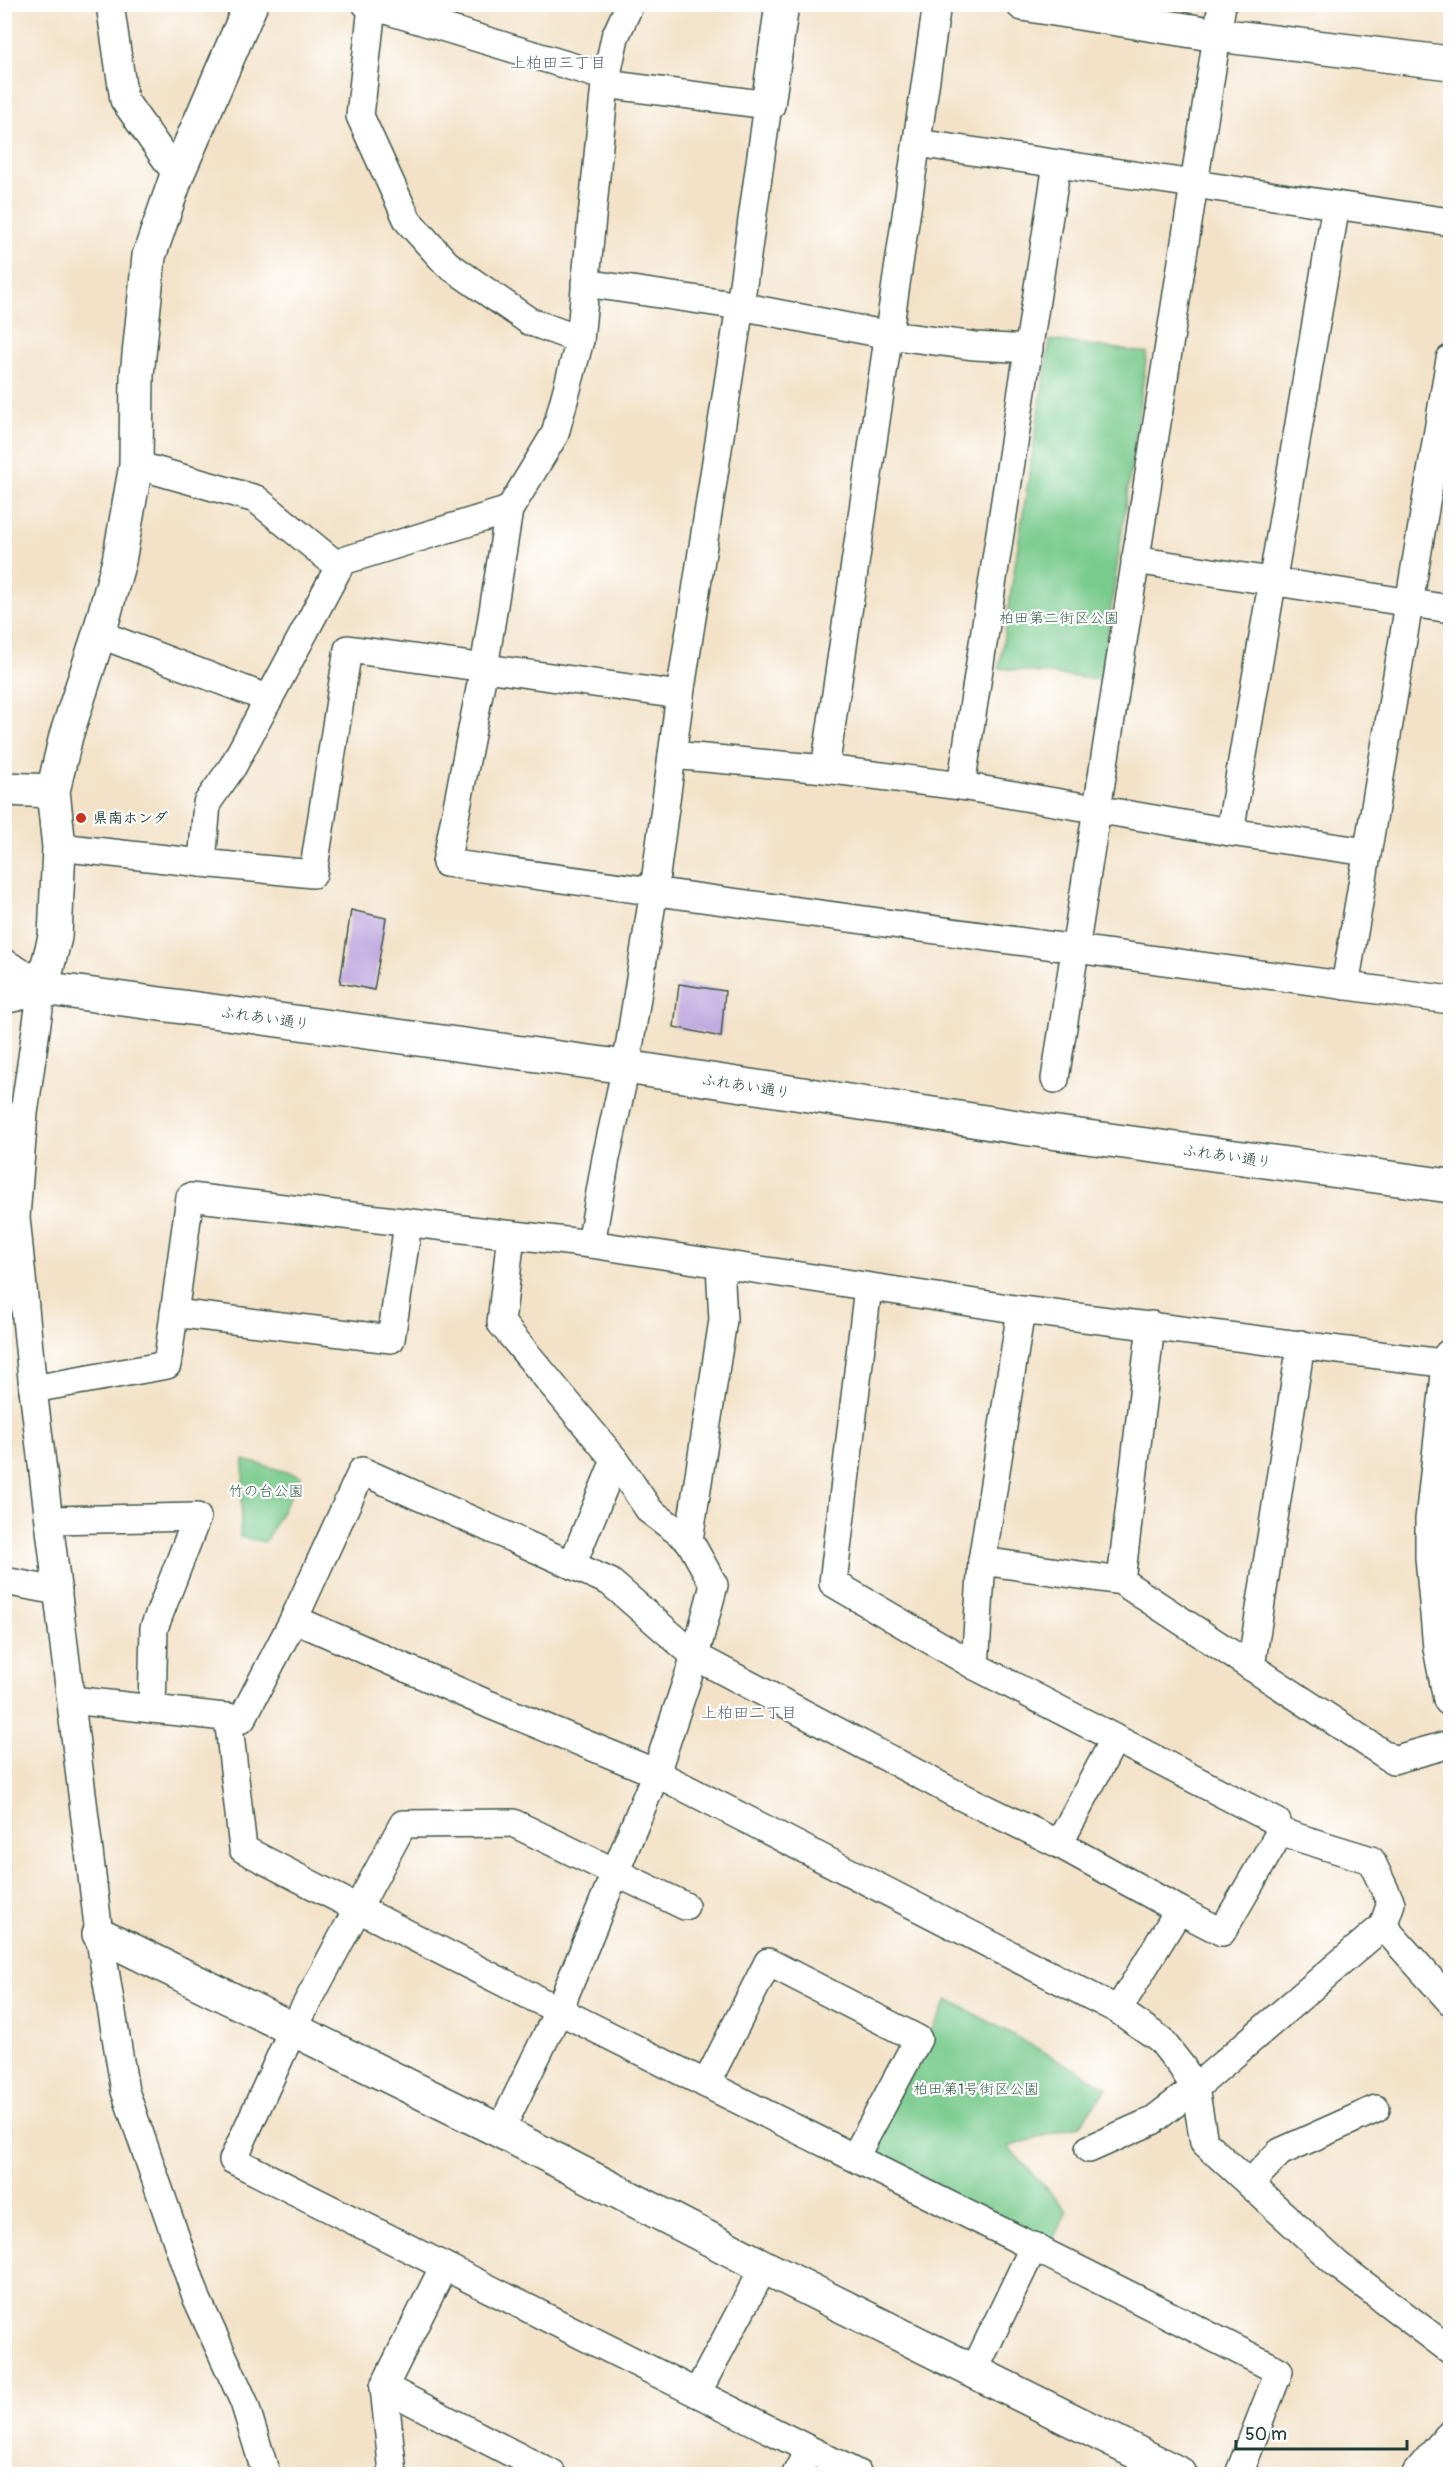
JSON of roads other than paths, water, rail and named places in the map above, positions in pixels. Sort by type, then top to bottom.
[{"type":"street","points":[[110,4],[124,100],[177,175]]},
{"type":"street","points":[[251,4],[177,175],[149,256],[137,375],[136,465],[119,561],[99,634],[66,736],[53,791],[59,847],[55,938],[42,988],[24,1113],[16,1217],[33,1389],[99,1934],[125,2091],[197,2299],[244,2402],[266,2475]]},
{"type":"street","points":[[630,4],[615,37],[605,81],[580,340],[555,434],[509,510],[484,668],[446,863],[1450,1000]]},
{"type":"street","points":[[591,1244],[606,1158],[626,1067],[654,890],[680,695],[740,306],[782,4]]},
{"type":"street","points":[[825,770],[937,4]]},
{"type":"street","points":[[1023,4],[1220,20],[1450,63]]},
{"type":"street","points":[[580,340],[529,321],[447,264],[408,221],[360,116],[369,5],[605,81],[768,105]]},
{"type":"street","points":[[1055,1079],[1220,20]]},
{"type":"street","points":[[917,143],[1450,222]]},
{"type":"street","points":[[961,786],[1057,164]]},
{"type":"street","points":[[1230,832],[1336,205]]},
{"type":"street","points":[[585,283],[740,306],[889,335],[1029,350]]},
{"type":"street","points":[[1345,986],[1450,359]]},
{"type":"street","points":[[136,465],[256,500],[339,567]]},
{"type":"street","points":[[202,863],[207,803],[233,766],[339,567],[346,560],[509,510]]},
{"type":"street","points":[[1136,560],[1450,609]]},
{"type":"street","points":[[99,634],[269,699]]},
{"type":"street","points":[[59,847],[314,874],[348,649],[680,695]]},
{"type":"street","points":[[672,755],[961,786],[1230,832],[1367,852]]},
{"type":"street","points":[[4,789],[53,791]]},
{"type":"street","name":"ふれあい通り","points":[[4,966],[42,988]]},
{"type":"street","name":"ふれあい通り","points":[[4,997],[42,988],[626,1067],[1050,1132],[1450,1186]]},
{"type":"street","points":[[33,1389],[167,1365],[190,1197],[591,1244],[1021,1310],[1450,1361],[1432,1520],[1432,1557],[1440,1648],[1450,1699]]},
{"type":"street","points":[[174,1313],[391,1339],[408,1224]]},
{"type":"street","points":[[500,2131],[558,2012],[656,1773],[695,1656],[714,1585],[689,1540],[650,1511],[615,1460],[501,1323],[511,1235]]},
{"type":"street","points":[[689,1540],[723,1320],[720,1265]]},
{"type":"street","points":[[72,1700],[242,1719],[294,1619],[362,1471],[609,1582],[695,1656],[952,1792],[1059,1844],[1222,1932],[1280,1832],[1277,1822],[1114,1740],[975,1666],[833,1583],[868,1287]]},
{"type":"street","points":[[975,1666],[982,1561],[1021,1310]]},
{"type":"street","points":[[1121,1581],[1151,1325]]},
{"type":"street","points":[[1251,1667],[1301,1344]]},
{"type":"street","points":[[572,1565],[615,1460]]},
{"type":"street","points":[[50,1520],[198,1518],[154,1628],[152,1709]]},
{"type":"street","points":[[982,1561],[1121,1581],[1393,1760],[1450,1744]]},
{"type":"street","points":[[4,1581],[58,1591]]},
{"type":"street","points":[[294,1619],[488,1704],[656,1773],[1118,2010],[1160,2039],[1195,2088],[1204,2142],[1338,2265],[1450,2350]]},
{"type":"street","points":[[228,1717],[243,1849],[558,2012],[1034,2246],[1280,2371],[1239,2475]]},
{"type":"street","points":[[1059,1844],[1114,1740]]},
{"type":"street","points":[[685,1906],[513,1823],[403,1824],[292,2031],[233,2160],[858,2475]]},
{"type":"street","points":[[1089,2149],[1152,2121],[1195,2088],[1383,1926],[1391,1903],[1371,1860],[1280,1832]]},
{"type":"street","points":[[1118,2010],[1179,1910]]},
{"type":"street","points":[[1383,1926],[1450,2001]]},
{"type":"street","points":[[99,1934],[292,2031],[500,2131],[1180,2475]]},
{"type":"street","points":[[706,2085],[768,1962],[918,2039],[855,2157]]},
{"type":"street","points":[[1250,2183],[1281,2152],[1376,2109]]},
{"type":"street","points":[[974,2371],[1034,2246]]},
{"type":"street","points":[[393,2475],[384,2387],[444,2266]]},
{"type":"street","points":[[697,2394],[764,2266]]},
{"type":"street","points":[[384,2387],[552,2475]]},
{"type":"street","points":[[1419,2475],[1450,2438]]},
{"type":"street","points":[[796,2475],[809,2450]]},
{"type":"place","name":"県南ホンダ","points":[[81,818]]},
{"type":"district","name":"上柏田三丁目","points":[[558,62]]},
{"type":"district","name":"上柏田二丁目","points":[[749,1712]]},
{"type":"park label","name":"柏田第二街区公園","points":[[1059,618]]},
{"type":"park label","name":"竹の台公園","points":[[266,1491]]},
{"type":"park label","name":"柏田第1号街区公園","points":[[976,2089]]}]
